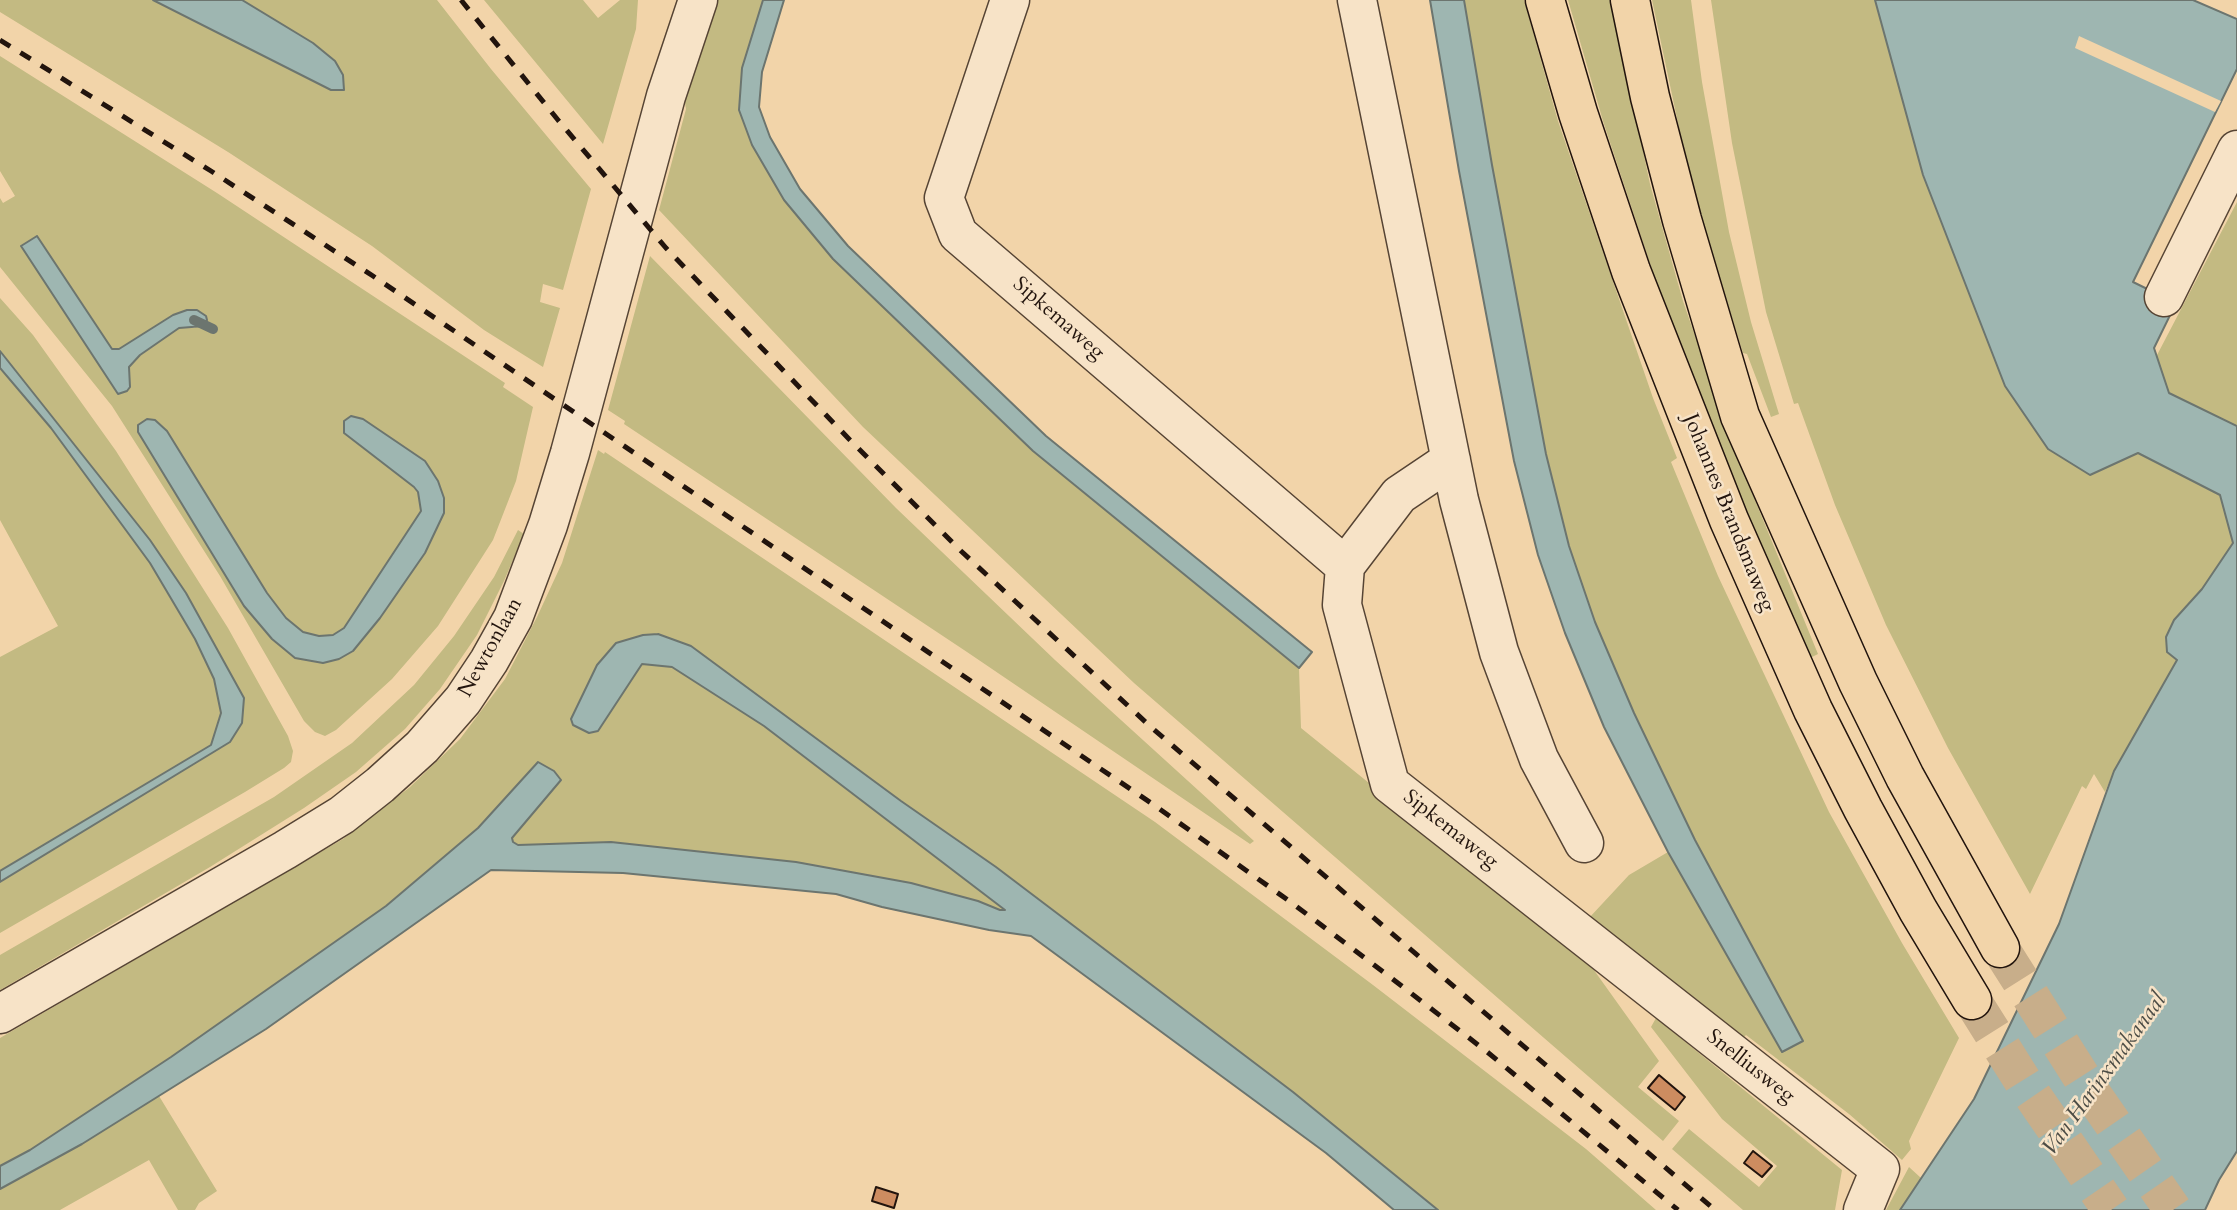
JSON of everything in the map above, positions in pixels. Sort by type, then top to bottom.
[{"type":"main road","name":"Johannes Brandsmaweg","points":[[1545,0],[1578,113],[1631,271],[1729,520],[1786,650],[1863,809],[1918,910],[1972,1000]]},
{"type":"main road","points":[[1630,0],[1650,97],[1682,220],[1740,416],[1857,682],[1905,777],[2000,948]]},
{"type":"street","name":"Newtonlaan","points":[[666,96],[681,0]]},
{"type":"street","name":"Newtonlaan","points":[[0,1014],[342,815],[422,747],[463,701],[513,618],[548,524],[570,453],[666,96],[698,0]]},
{"type":"street","name":"Sipkemaweg","points":[[1010,0],[944,198],[958,234],[1345,566],[1342,605],[1390,784],[1587,938]]},
{"type":"street","points":[[1357,0],[1459,500],[1499,652],[1539,759],[1584,843]]},
{"type":"street","points":[[2164,297],[2237,150]]},
{"type":"street","points":[[1345,566],[1399,495],[1451,460]]},
{"type":"street","name":"Snelliusweg","points":[[1587,938],[1880,1170],[1863,1210]]},
{"type":"shaded area","points":[[0,0],[153,0],[330,90],[344,89],[313,43],[242,0],[437,0],[591,189],[563,290],[543,284],[540,302],[560,308],[543,367],[484,330],[372,246],[228,152],[0,12]]},
{"type":"shaded area","points":[[484,0],[583,0],[598,18],[620,0],[638,0],[636,29],[603,144]]},
{"type":"shaded area","points":[[712,0],[763,0],[742,68],[752,145],[784,200],[833,259],[1033,451],[1299,668],[1301,728],[1568,944],[1591,966],[1659,1061],[1638,1087],[1679,1121],[1663,1141],[1134,683],[863,427],[659,210],[686,109],[684,97]]},
{"type":"shaded area","points":[[1464,0],[1524,0],[1558,121],[1653,398],[1677,458],[1671,462],[1718,576],[1829,812],[1959,1038],[1909,1141],[1911,1149],[1902,1160],[1849,1114],[1746,1035],[1740,1041],[1589,918],[1629,875],[1668,852],[1782,1052],[1803,1041],[1695,840],[1634,713],[1595,622],[1569,546],[1546,454]]},
{"type":"shaded area","points":[[1568,0],[1611,0],[1650,184],[1683,301],[1732,444],[1818,654],[1806,660],[1731,480],[1663,303],[1603,121]]},
{"type":"shaded area","points":[[1652,0],[1691,0],[1702,82],[1729,232],[1751,322],[1779,414],[1771,417],[1747,354],[1743,353],[1704,227],[1682,142]]},
{"type":"shaded area","points":[[1711,0],[1875,0],[1923,175],[2005,386],[2048,449],[2090,475],[2138,453],[2221,495],[2233,543],[2202,589],[2174,620],[2166,637],[2167,652],[2177,660],[2114,771],[2105,792],[2094,774],[2086,789],[2082,786],[2030,894],[1948,748],[1886,625],[1835,505],[1798,403],[1794,404],[1766,312],[1732,143]]},
{"type":"shaded area","points":[[0,56],[217,193],[505,383],[503,387],[533,407],[516,481],[493,540],[438,626],[392,679],[336,730],[325,736],[315,732],[304,721],[220,576],[112,406],[0,267],[0,198],[3,203],[15,196],[0,171]],"holes":[[[37,236],[112,349],[119,349],[173,315],[196,328],[179,328],[140,355],[129,367],[130,383],[58,300],[21,246]],[[138,425],[286,618],[303,632],[318,636],[333,635],[344,628],[421,511],[418,492],[414,487],[345,433],[444,498],[444,513],[425,553],[380,618],[353,651],[323,663],[295,657],[272,639],[244,606],[138,432]]]},
{"type":"shaded area","points":[[2237,202],[2237,426],[2169,394],[2156,357]]},
{"type":"shaded area","points":[[650,256],[896,508],[1055,660],[1254,841],[1250,844],[624,424],[625,421],[608,410]]},
{"type":"shaded area","points":[[0,298],[33,335],[116,451],[228,628],[288,736],[293,751],[291,762],[284,768],[0,933],[0,882],[230,742],[244,698],[186,593],[150,540],[0,351]]},
{"type":"shaded area","points":[[0,368],[51,428],[150,563],[195,639],[214,679],[221,713],[211,745],[0,871],[0,657],[58,626],[0,520]]},
{"type":"shaded area","points":[[598,450],[604,454],[605,452],[1155,822],[1586,1149],[1656,1210],[1438,1210],[1293,1092],[996,867],[901,801],[691,646],[658,634],[643,635],[616,643],[597,665],[598,731],[642,664],[672,667],[764,726],[1006,910],[911,883],[796,862],[611,842],[519,845],[513,842],[512,838],[561,780],[538,762],[478,828],[386,906],[171,1057],[30,1150],[0,1166],[0,1038],[343,839],[410,787],[460,739],[505,679],[537,617],[562,563]]},
{"type":"shaded area","points":[[518,530],[524,534],[477,635],[440,689],[405,729],[356,772],[304,808],[210,867],[0,990],[0,955],[274,797],[352,743],[414,685],[454,636],[494,577]]},
{"type":"shaded area","points":[[1656,1018],[1842,1170],[1835,1210],[1743,1210],[1672,1149],[1689,1129],[1759,1187],[1777,1166],[1722,1119],[1651,1027]]},
{"type":"shaded area","points":[[159,1096],[217,1191],[199,1203],[195,1210],[178,1210],[149,1160],[60,1210],[0,1210],[0,1189],[82,1144]]},
{"type":"shaded area","points":[[1909,1167],[1921,1178],[1900,1210],[1886,1210]]},
{"type":"water","points":[[153,0],[242,0],[313,43],[335,61],[343,75],[344,90],[331,90]]},
{"type":"water","points":[[763,0],[784,0],[762,72],[759,107],[770,137],[800,189],[848,246],[1046,436],[1312,652],[1299,668],[1033,451],[833,259],[784,200],[752,145],[739,110],[742,68]]},
{"type":"water","points":[[1430,0],[1464,0],[1546,454],[1569,546],[1595,622],[1634,713],[1695,840],[1803,1041],[1782,1052],[1668,852],[1604,727],[1565,633],[1538,555],[1514,461],[1459,171]]},
{"type":"water","name":"Van Harinxmakanaal","points":[[1875,0],[2193,0],[2237,19],[2237,69],[2133,282],[2176,303],[2154,348],[2169,393],[2237,426],[2237,1151],[2205,1210],[1900,1210],[1974,1099],[2059,924],[2114,771],[2177,660],[2167,652],[2166,637],[2174,620],[2202,589],[2233,543],[2220,495],[2138,453],[2090,475],[2048,449],[2005,386],[1923,175]]},
{"type":"water","points":[[37,236],[112,349],[119,349],[173,315],[187,310],[197,310],[206,316],[204,326],[179,328],[140,355],[129,367],[130,387],[118,394],[21,246]]},
{"type":"water","points":[[0,351],[150,540],[186,593],[244,698],[242,723],[230,742],[0,882],[0,871],[211,745],[221,713],[214,679],[195,639],[150,563],[51,428],[0,368]]},
{"type":"water","points":[[351,416],[363,419],[425,461],[438,481],[444,498],[444,513],[425,553],[380,618],[353,651],[339,659],[323,663],[295,658],[272,639],[244,606],[138,432],[138,425],[147,419],[155,420],[167,431],[267,593],[286,618],[303,632],[319,636],[333,635],[344,628],[421,511],[418,492],[414,487],[344,433],[344,421]]},
{"type":"water","points":[[658,634],[691,646],[901,801],[996,867],[1293,1092],[1438,1210],[1394,1210],[1326,1153],[1031,936],[989,930],[882,907],[836,894],[623,873],[491,870],[266,1029],[82,1144],[0,1189],[0,1166],[30,1150],[171,1057],[386,906],[478,828],[538,762],[554,771],[561,780],[512,838],[518,845],[611,842],[796,862],[911,883],[1005,910],[764,726],[672,667],[642,664],[598,731],[589,733],[573,725],[571,719],[597,665],[616,643],[643,635]]},
{"type":"pier","points":[[2079,36],[2221,101],[2215,112],[2075,48]]},
{"type":"building","points":[[1659,1075],[1685,1097],[1675,1110],[1648,1088]]},
{"type":"building","points":[[1753,1151],[1772,1166],[1762,1177],[1744,1163]]},
{"type":"building","points":[[876,1187],[898,1194],[894,1208],[872,1201]]},
{"type":"waterway","points":[[194,320],[213,329]]},
{"type":"tunnel","points":[[2000,948],[2091,1092],[2173,1210]]},
{"type":"tunnel","points":[[1972,1000],[2024,1083],[2111,1210]]},
{"type":"railway","points":[[461,0],[666,248],[848,438],[961,551],[1152,728],[1715,1210]]},
{"type":"railway","points":[[0,40],[211,171],[373,276],[1154,805],[1292,903],[1486,1051],[1678,1210]]}]
